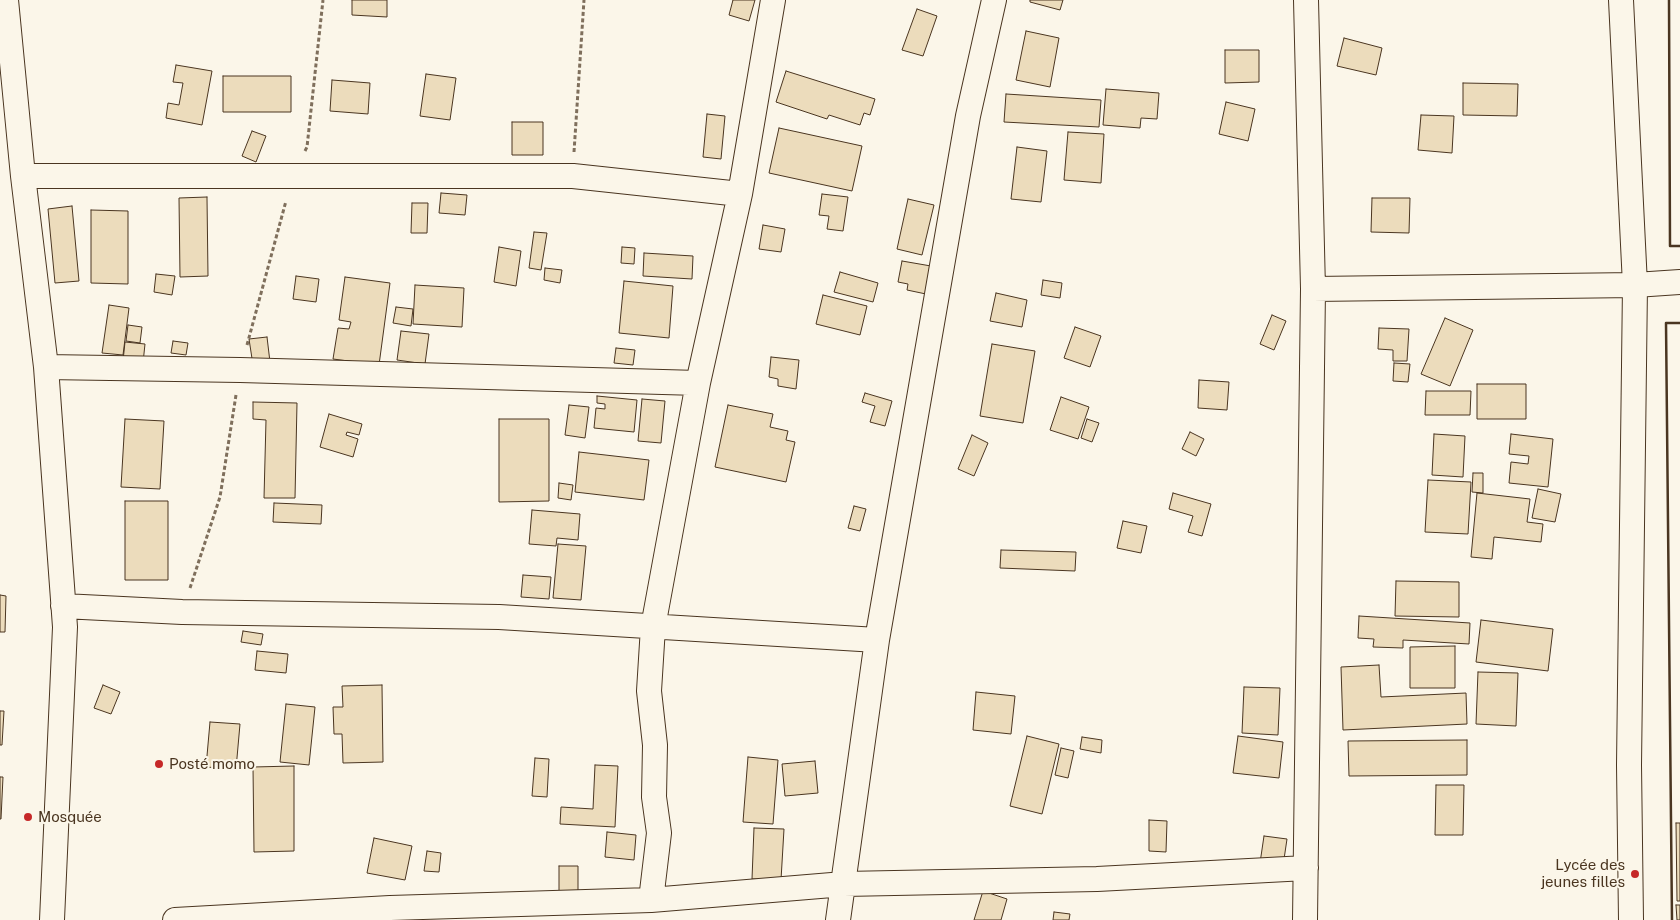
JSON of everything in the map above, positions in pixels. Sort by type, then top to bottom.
[{"type":"street","points":[[6,0],[23,176],[46,367],[65,628],[52,920]]},
{"type":"street","points":[[651,900],[659,833],[654,797],[655,745],[649,691],[654,627],[698,383],[740,194],[773,0]]},
{"type":"street","points":[[838,920],[877,640],[967,125],[994,0]]},
{"type":"street","points":[[1305,920],[1313,289],[1306,0]]},
{"type":"street","points":[[1621,0],[1635,285],[1629,765],[1631,920]]},
{"type":"street","points":[[23,176],[573,176],[740,194]]},
{"type":"street","points":[[1313,289],[1635,285],[1680,282]]},
{"type":"street","points":[[46,367],[240,370],[698,383]]},
{"type":"street","points":[[63,606],[182,612],[499,617],[877,640]]},
{"type":"street","points":[[175,920],[390,908],[651,900],[844,884],[1098,879],[1306,868]]},
{"type":"path","points":[[182,612],[220,497],[240,370],[293,175],[307,147],[323,0]]},
{"type":"path","points":[[573,176],[584,0]]},
{"type":"building","points":[[352,0],[387,0],[387,17],[352,15]]},
{"type":"building","points":[[733,0],[755,0],[749,21],[729,15]]},
{"type":"building","points":[[1030,0],[1063,0],[1060,10],[1030,2]]},
{"type":"building","points":[[917,9],[937,16],[923,56],[902,50]]},
{"type":"building","points":[[1026,31],[1059,38],[1050,87],[1016,80]]},
{"type":"building","points":[[1344,38],[1382,48],[1376,75],[1337,66]]},
{"type":"building","points":[[1225,50],[1259,50],[1259,82],[1225,83]]},
{"type":"building","points":[[176,65],[212,71],[202,125],[166,118],[168,103],[179,105],[183,83],[173,82]]},
{"type":"building","points":[[786,71],[875,99],[870,115],[864,113],[860,125],[829,115],[827,119],[776,102]]},
{"type":"building","points":[[426,74],[456,78],[450,120],[420,116]]},
{"type":"building","points":[[223,76],[291,76],[291,112],[223,112]]},
{"type":"building","points":[[332,80],[370,83],[368,114],[330,111]]},
{"type":"building","points":[[1463,83],[1518,84],[1517,116],[1463,115]]},
{"type":"building","points":[[1106,89],[1159,93],[1157,119],[1141,118],[1140,128],[1103,125]]},
{"type":"building","points":[[1006,94],[1101,100],[1099,127],[1004,122]]},
{"type":"building","points":[[1226,102],[1255,109],[1248,141],[1219,134]]},
{"type":"building","points":[[707,114],[725,116],[721,159],[703,157]]},
{"type":"building","points":[[1421,115],[1454,116],[1452,153],[1418,150]]},
{"type":"building","points":[[512,122],[543,122],[543,155],[512,155]]},
{"type":"building","points":[[779,128],[862,146],[852,191],[769,173]]},
{"type":"building","points":[[252,131],[266,136],[256,162],[242,156]]},
{"type":"building","points":[[1068,132],[1104,134],[1101,183],[1064,180]]},
{"type":"building","points":[[1017,147],[1047,151],[1041,202],[1011,199]]},
{"type":"building","points":[[441,193],[467,195],[465,215],[439,213]]},
{"type":"building","points":[[822,194],[848,197],[843,231],[827,229],[829,216],[819,215]]},
{"type":"building","points":[[207,197],[208,276],[180,277],[179,198]]},
{"type":"building","points":[[1372,198],[1410,198],[1409,233],[1371,232]]},
{"type":"building","points":[[908,199],[934,205],[922,255],[897,249]]},
{"type":"building","points":[[412,203],[428,203],[427,233],[411,233]]},
{"type":"building","points":[[72,206],[79,281],[55,283],[48,209]]},
{"type":"building","points":[[91,210],[128,211],[128,284],[91,283]]},
{"type":"building","points":[[763,225],[785,229],[781,252],[759,249]]},
{"type":"building","points":[[534,232],[547,233],[541,270],[529,268]]},
{"type":"building","points":[[499,247],[521,251],[516,286],[494,282]]},
{"type":"building","points":[[622,247],[635,248],[634,264],[621,263]]},
{"type":"building","points":[[644,253],[693,256],[692,279],[643,276]]},
{"type":"building","points":[[902,261],[931,266],[926,294],[907,290],[908,284],[898,282]]},
{"type":"building","points":[[545,268],[562,270],[560,283],[544,280]]},
{"type":"building","points":[[840,272],[878,283],[873,302],[834,292]]},
{"type":"building","points":[[156,274],[175,276],[172,295],[154,292]]},
{"type":"building","points":[[296,276],[319,279],[316,302],[293,299]]},
{"type":"building","points":[[345,277],[390,283],[379,365],[333,359],[338,328],[349,329],[351,322],[339,320]]},
{"type":"building","points":[[1043,280],[1062,283],[1060,298],[1041,295]]},
{"type":"building","points":[[624,281],[673,286],[669,338],[619,333]]},
{"type":"building","points":[[415,285],[464,288],[462,327],[413,324]]},
{"type":"building","points":[[996,293],[1027,300],[1022,327],[990,321]]},
{"type":"building","points":[[823,295],[867,306],[860,335],[816,324]]},
{"type":"building","points":[[109,305],[129,308],[123,355],[102,353]]},
{"type":"building","points":[[396,307],[413,309],[411,326],[393,323]]},
{"type":"building","points":[[1272,315],[1286,321],[1274,350],[1260,344]]},
{"type":"building","points":[[1445,318],[1473,330],[1450,386],[1421,374]]},
{"type":"building","points":[[128,325],[142,327],[140,343],[126,341]]},
{"type":"building","points":[[1075,327],[1101,336],[1090,367],[1064,358]]},
{"type":"building","points":[[1379,328],[1409,329],[1407,361],[1393,361],[1393,350],[1378,349]]},
{"type":"building","points":[[401,331],[429,334],[425,364],[397,360]]},
{"type":"building","points":[[267,337],[270,362],[253,365],[249,339]]},
{"type":"building","points":[[173,341],[188,343],[186,355],[171,353]]},
{"type":"building","points":[[125,342],[145,344],[143,363],[123,361]]},
{"type":"building","points":[[992,344],[1035,351],[1023,423],[980,416]]},
{"type":"building","points":[[616,348],[635,350],[633,365],[614,363]]},
{"type":"building","points":[[771,357],[799,360],[796,389],[778,386],[778,379],[769,377]]},
{"type":"building","points":[[1394,363],[1410,364],[1408,382],[1393,381]]},
{"type":"building","points":[[1199,380],[1229,382],[1227,410],[1198,408]]},
{"type":"building","points":[[1477,384],[1526,384],[1526,419],[1477,419]]},
{"type":"building","points":[[1426,391],[1471,391],[1470,415],[1425,415]]},
{"type":"building","points":[[865,393],[892,401],[885,426],[870,422],[875,406],[862,402]]},
{"type":"building","points":[[597,396],[637,400],[634,432],[594,428],[596,408],[605,409],[605,404],[597,403]]},
{"type":"building","points":[[1061,397],[1089,407],[1078,439],[1050,430]]},
{"type":"building","points":[[642,399],[665,401],[661,443],[638,441]]},
{"type":"building","points":[[253,402],[297,403],[295,498],[264,498],[266,420],[253,419]]},
{"type":"building","points":[[569,405],[589,407],[585,438],[565,435]]},
{"type":"building","points":[[728,405],[773,414],[770,427],[788,431],[786,440],[795,442],[786,482],[715,467]]},
{"type":"building","points":[[329,414],[362,424],[359,435],[347,432],[346,435],[358,439],[353,457],[320,447]]},
{"type":"building","points":[[125,419],[164,421],[160,489],[121,487]]},
{"type":"building","points":[[499,419],[549,419],[549,501],[499,502]]},
{"type":"building","points":[[1087,419],[1099,423],[1092,442],[1081,438]]},
{"type":"building","points":[[1190,432],[1204,439],[1196,456],[1182,449]]},
{"type":"building","points":[[1434,434],[1465,436],[1463,477],[1432,475]]},
{"type":"building","points":[[1511,434],[1553,439],[1548,487],[1509,483],[1511,462],[1528,464],[1529,456],[1509,454]]},
{"type":"building","points":[[972,435],[988,443],[974,476],[958,469]]},
{"type":"building","points":[[579,452],[649,460],[644,500],[575,492]]},
{"type":"building","points":[[1473,473],[1483,473],[1483,493],[1472,492]]},
{"type":"building","points":[[1428,480],[1471,482],[1468,534],[1425,532]]},
{"type":"building","points":[[559,483],[573,485],[571,500],[558,498]]},
{"type":"building","points":[[1538,489],[1561,494],[1555,522],[1532,518]]},
{"type":"building","points":[[1173,493],[1211,504],[1202,536],[1188,532],[1193,516],[1169,509]]},
{"type":"building","points":[[1477,493],[1530,499],[1527,522],[1543,524],[1541,542],[1494,537],[1492,559],[1471,557]]},
{"type":"building","points":[[125,501],[168,501],[168,580],[125,580]]},
{"type":"building","points":[[274,503],[322,505],[321,524],[273,522]]},
{"type":"building","points":[[854,506],[866,509],[860,531],[848,528]]},
{"type":"building","points":[[532,510],[580,514],[578,540],[557,538],[556,546],[529,544]]},
{"type":"building","points":[[1123,521],[1147,526],[1141,553],[1117,548]]},
{"type":"building","points":[[558,544],[586,546],[581,600],[553,598]]},
{"type":"building","points":[[1001,550],[1076,552],[1075,571],[1000,568]]},
{"type":"building","points":[[523,575],[551,577],[549,599],[521,597]]},
{"type":"building","points":[[1396,581],[1459,582],[1459,617],[1395,616]]},
{"type":"building","points":[[0,595],[6,596],[5,632],[0,632]]},
{"type":"building","points":[[1359,616],[1470,623],[1469,644],[1403,640],[1403,648],[1373,647],[1374,639],[1358,638]]},
{"type":"building","points":[[1481,620],[1553,629],[1548,671],[1476,662]]},
{"type":"building","points":[[243,631],[263,634],[261,645],[241,642]]},
{"type":"building","points":[[1455,646],[1455,688],[1410,688],[1410,647]]},
{"type":"building","points":[[257,651],[288,654],[286,673],[255,670]]},
{"type":"building","points":[[1379,665],[1381,697],[1466,693],[1467,724],[1343,730],[1341,667]]},
{"type":"building","points":[[1478,672],[1518,673],[1516,726],[1476,724]]},
{"type":"building","points":[[103,685],[120,692],[111,714],[94,708]]},
{"type":"building","points":[[382,685],[383,762],[343,763],[342,734],[334,734],[333,707],[343,707],[342,686]]},
{"type":"building","points":[[1244,687],[1280,688],[1278,735],[1242,733]]},
{"type":"building","points":[[976,692],[1015,696],[1011,734],[973,730]]},
{"type":"building","points":[[286,704],[315,707],[309,765],[280,762]]},
{"type":"building","points":[[0,711],[4,711],[2,745],[0,745]]},
{"type":"building","points":[[210,722],[240,724],[236,769],[206,767]]},
{"type":"building","points":[[1027,736],[1059,744],[1042,814],[1010,806]]},
{"type":"building","points":[[1238,736],[1283,742],[1279,778],[1233,773]]},
{"type":"building","points":[[1082,737],[1102,740],[1101,753],[1080,749]]},
{"type":"building","points":[[1467,740],[1467,775],[1349,776],[1348,741]]},
{"type":"building","points":[[1061,748],[1074,751],[1068,778],[1055,775]]},
{"type":"building","points":[[748,757],[778,760],[773,824],[743,822]]},
{"type":"building","points":[[535,758],[549,759],[547,797],[532,796]]},
{"type":"building","points":[[815,761],[818,793],[785,796],[782,764]]},
{"type":"building","points":[[595,765],[618,766],[615,827],[560,824],[561,807],[593,809]]},
{"type":"building","points":[[294,766],[294,851],[254,852],[253,767]]},
{"type":"building","points":[[0,777],[3,777],[1,819],[0,819]]},
{"type":"building","points":[[1436,785],[1464,785],[1463,835],[1435,835]]},
{"type":"building","points":[[1149,820],[1167,821],[1166,852],[1149,851]]},
{"type":"building","points":[[1676,823],[1680,823],[1680,901],[1677,901]]},
{"type":"building","points":[[754,828],[784,829],[781,880],[752,879]]},
{"type":"building","points":[[607,832],[636,835],[634,860],[605,857]]},
{"type":"building","points":[[1264,836],[1287,839],[1283,866],[1260,863]]},
{"type":"building","points":[[374,838],[412,846],[405,880],[367,873]]},
{"type":"building","points":[[427,851],[441,853],[439,872],[424,871]]},
{"type":"building","points":[[559,866],[578,866],[578,892],[559,892]]},
{"type":"building","points":[[983,891],[1007,899],[1001,920],[974,920]]},
{"type":"building","points":[[1676,905],[1680,905],[1680,920],[1677,920]]},
{"type":"building","points":[[1054,912],[1070,914],[1069,920],[1053,920]]},
{"type":"wall","points":[[1669,0],[1670,246],[1680,246]]},
{"type":"wall","points":[[1672,920],[1666,323],[1680,323]]},
{"type":"place","name":"Posté momo","points":[[159,764]]},
{"type":"place","name":"Mosquée","points":[[28,817]]},
{"type":"place","name":"Lycée des jeunes filles","points":[[1635,874]]}]
